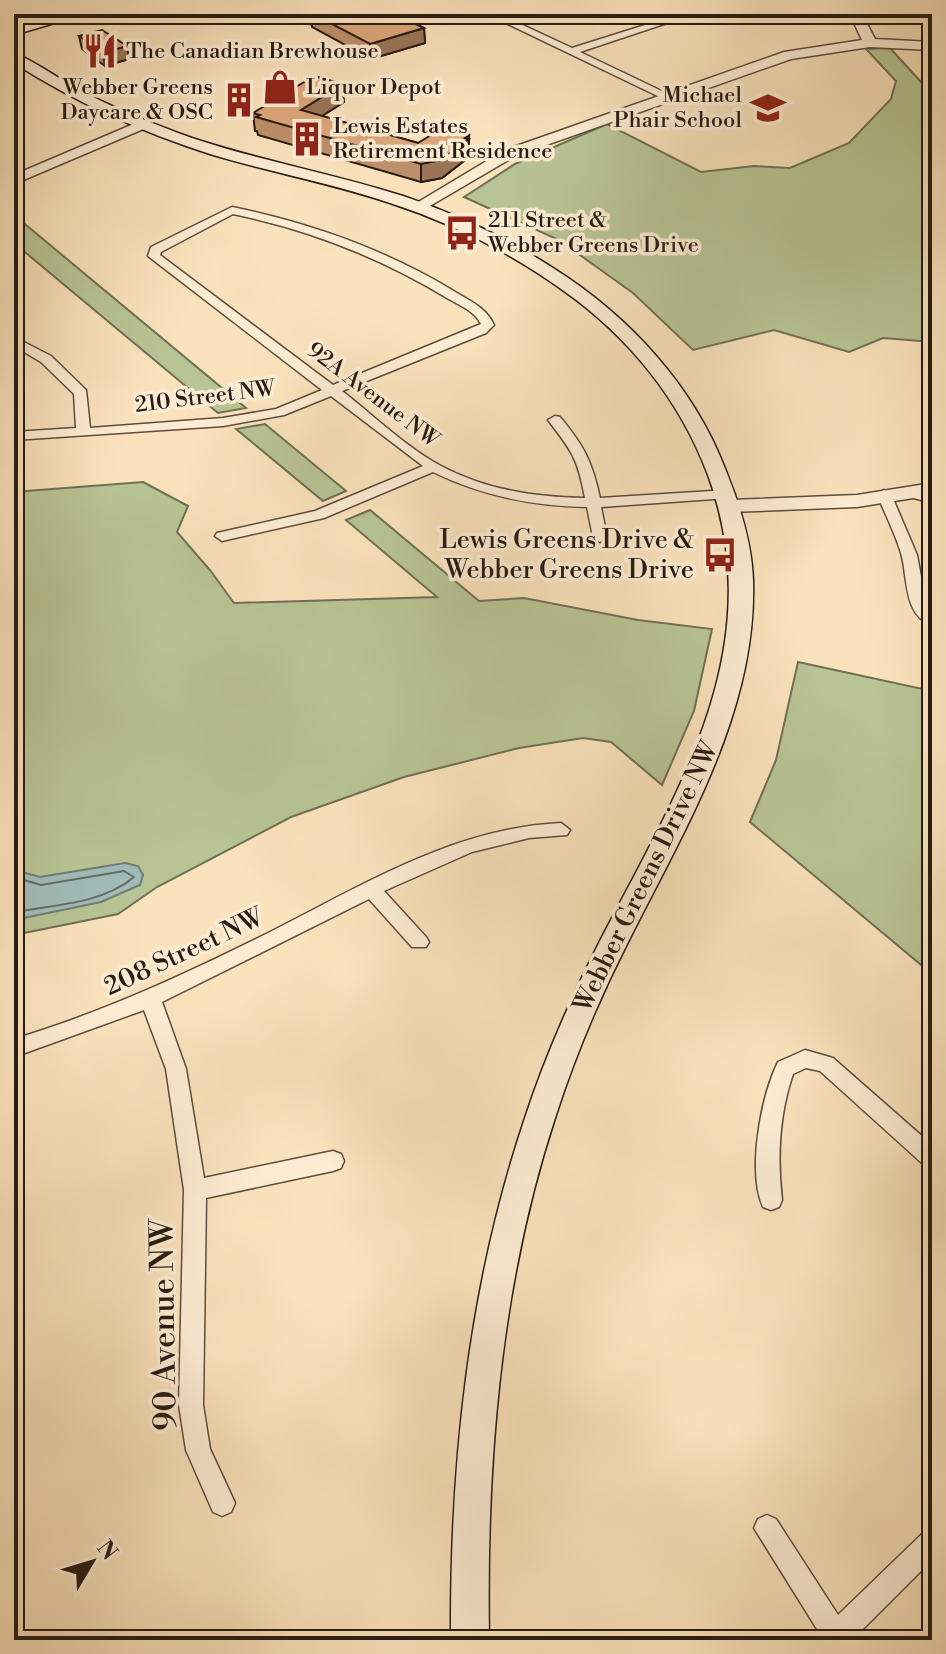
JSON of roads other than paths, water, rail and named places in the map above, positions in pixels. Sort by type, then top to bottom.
[{"type":"main road","points":[[14,31],[78,14]]},
{"type":"main road","name":"Webber Greens Drive NW","points":[[14,58],[87,100],[143,124],[237,157],[418,207],[477,231],[528,259],[585,298],[617,325],[669,382],[693,419],[729,500],[738,545],[742,599],[741,634],[728,699],[696,781],[578,1016],[532,1143],[503,1258],[478,1435],[471,1548],[470,1640]]},
{"type":"street","points":[[492,14],[666,97]]},
{"type":"street","points":[[570,52],[689,14]]},
{"type":"street","points":[[856,14],[870,43]]},
{"type":"street","points":[[418,207],[510,153],[789,55],[870,43],[932,46]]},
{"type":"street","points":[[14,180],[143,124]]},
{"type":"street","name":"92A Avenue NW","points":[[384,259],[321,233],[232,210],[155,250],[154,256],[433,467],[462,481],[515,497],[633,509],[729,500]]},
{"type":"street","points":[[367,267],[384,259]]},
{"type":"street","name":"210 Street NW","points":[[14,436],[223,422],[279,412],[332,393],[488,325],[482,314],[435,284],[384,259]]},
{"type":"street","points":[[18,343],[46,359],[81,393],[83,431]]},
{"type":"street","points":[[555,420],[581,455],[600,537]]},
{"type":"street","points":[[222,536],[319,515],[433,467]]},
{"type":"street","points":[[729,500],[857,501],[884,494],[932,489]]},
{"type":"street","points":[[908,492],[932,499]]},
{"type":"street","points":[[884,494],[909,555],[917,598],[926,617],[932,620]]},
{"type":"street","name":"208 Street NW","points":[[14,1048],[59,1036],[151,1000],[435,858],[490,836],[529,829],[561,830]]},
{"type":"street","points":[[372,890],[419,942]]},
{"type":"street","name":"90 Avenue NW","points":[[151,1000],[176,1069],[195,1190],[191,1405],[198,1450],[222,1503]]},
{"type":"street","points":[[771,1200],[766,1163],[768,1125],[785,1068],[805,1059],[826,1064],[932,1158]]},
{"type":"street","name":"90 Avenue NW","points":[[195,1190],[333,1161]]},
{"type":"street","points":[[767,1528],[835,1639],[932,1542]]},
{"type":"water","points":[[125,863],[138,866],[143,875],[140,885],[101,902],[14,920],[14,870],[40,877]]},
{"type":"place","name":"The Canadian Brewhouse","points":[[100,51]]},
{"type":"place","name":"Liquor Depot","points":[[280,87]]},
{"type":"place","name":"Webber Greens Daycare & OSC","points":[[239,100]]},
{"type":"place","name":"Michael Phair School","points":[[768,108]]},
{"type":"place","name":"Lewis Estates Retirement Residence","points":[[307,139]]},
{"type":"place","name":"211 Street & Webber Greens Drive","points":[[462,233]]},
{"type":"place","name":"Lewis Greens Drive & Webber Greens Drive","points":[[720,555]]}]
